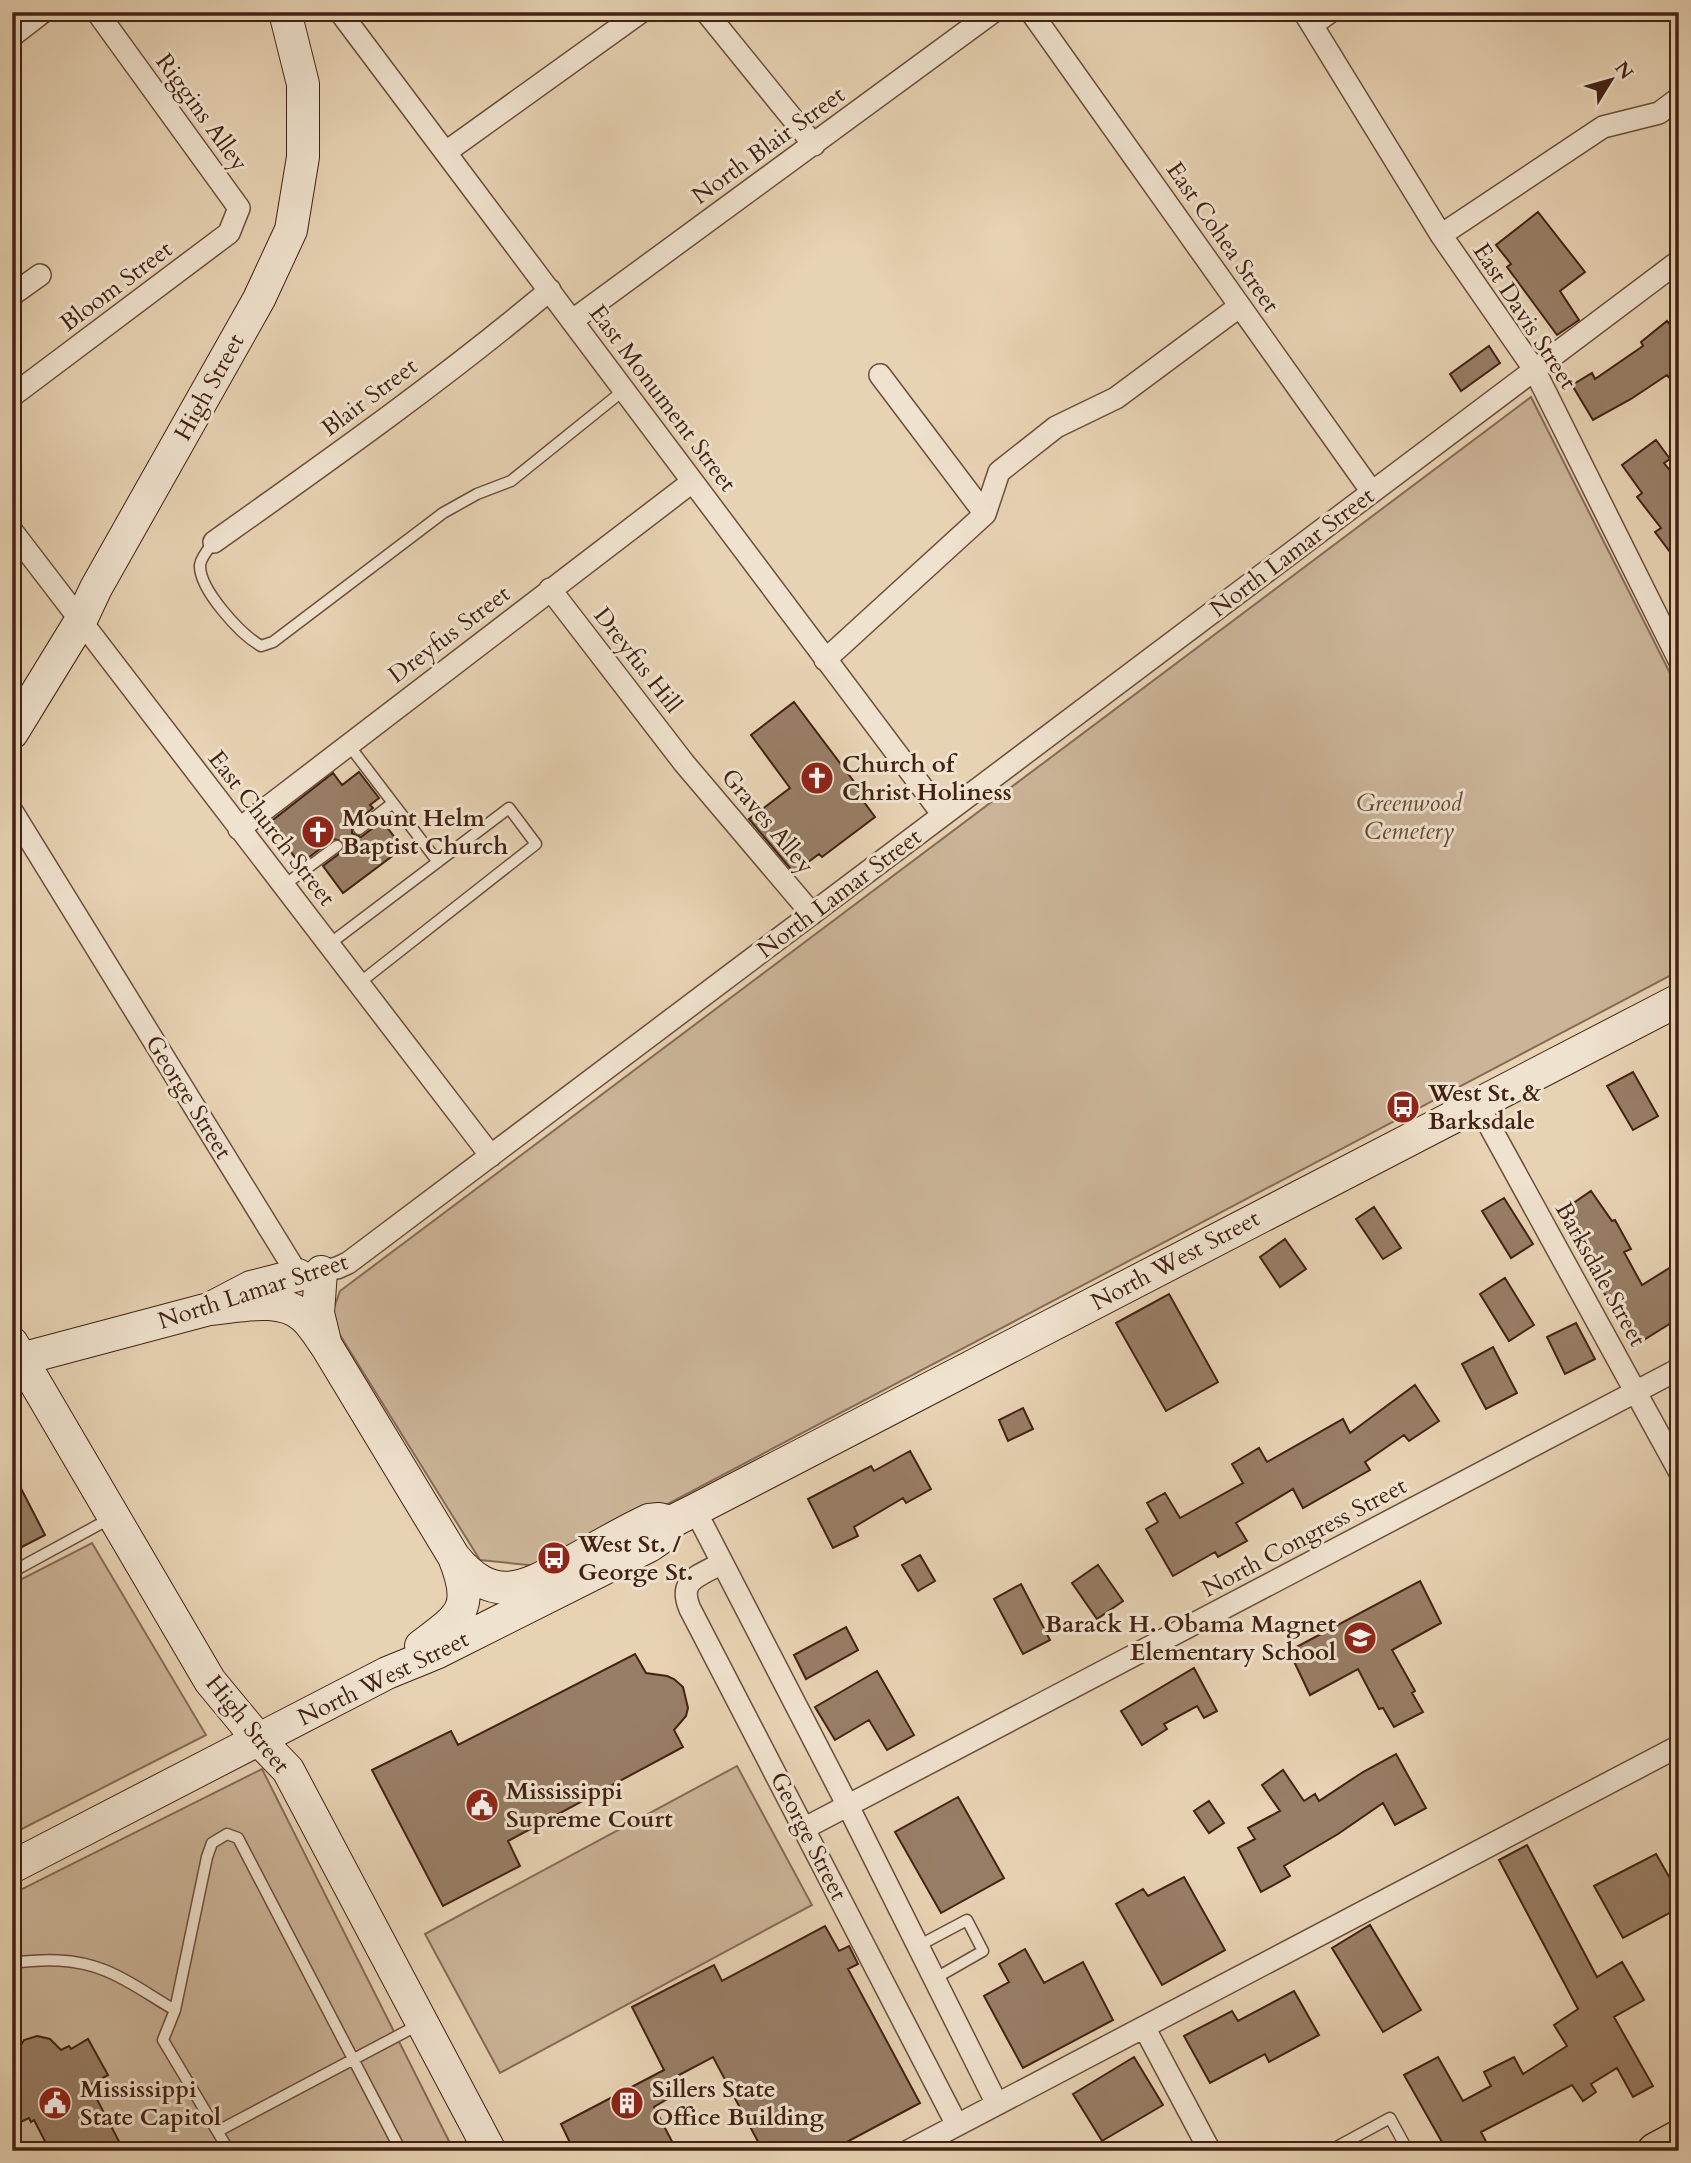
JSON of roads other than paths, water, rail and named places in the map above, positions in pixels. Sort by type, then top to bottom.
[{"type":"main road","points":[[1655,2151],[1679,2138]]},
{"type":"street","points":[[12,36],[43,12]]},
{"type":"street","name":"Riggins Alley","points":[[97,12],[239,208]]},
{"type":"street","name":"High Street","points":[[12,733],[80,622],[96,588],[259,299],[291,230],[303,157],[303,84],[285,12]]},
{"type":"street","name":"East Monument Street","points":[[340,12],[943,815]]},
{"type":"street","points":[[446,152],[641,12]]},
{"type":"street","points":[[706,12],[814,145]]},
{"type":"street","name":"North Blair Street","points":[[573,320],[993,12]]},
{"type":"street","name":"East Cohea Street","points":[[1031,12],[1372,492]]},
{"type":"street","name":"East Davis Street","points":[[1315,16],[1441,235],[1535,369],[1679,660]]},
{"type":"street","points":[[1441,235],[1604,127],[1659,113],[1679,98]]},
{"type":"street","name":"Bloom Street","points":[[12,396],[229,233],[239,208]]},
{"type":"street","name":"North Lamar Street","points":[[15,1355],[209,1309],[251,1287],[348,1263],[1535,369],[1676,270]]},
{"type":"street","points":[[12,295],[40,275]]},
{"type":"street","name":"Blair Street","points":[[214,541],[313,472],[478,348],[550,290]]},
{"type":"street","points":[[825,660],[985,514],[999,472],[1056,427],[1116,398],[1240,306]]},
{"type":"street","points":[[880,375],[985,514]]},
{"type":"street","name":"Dreyfus Street","points":[[239,829],[692,482]]},
{"type":"street","name":"East Church Street","points":[[12,531],[491,1156]]},
{"type":"street","name":"Dreyfus Hill","points":[[550,589],[684,763]]},
{"type":"street","name":"Graves Alley","points":[[684,763],[812,914]]},
{"type":"street","name":"George Street","points":[[12,811],[310,1274]]},
{"type":"street","name":"North West Street","points":[[12,1867],[387,1673],[436,1653],[649,1546],[662,1538],[683,1516],[1679,1000]]},
{"type":"street","name":"Barksdale Street","points":[[1477,1103],[1679,1471]]},
{"type":"street","points":[[310,1274],[327,1347]]},
{"type":"street","points":[[209,1309],[265,1304],[291,1308],[304,1317],[327,1347],[454,1557],[463,1588],[461,1611],[444,1630],[387,1673]]},
{"type":"street","name":"High Street","points":[[15,1355],[210,1681],[258,1740],[288,1770],[490,2151]]},
{"type":"street","name":"North Congress Street","points":[[805,1828],[1679,1369]]},
{"type":"street","name":"George Street","points":[[683,1516],[722,1563],[848,1806],[997,2104]]},
{"type":"street","name":"North West Street","points":[[454,1557],[472,1576],[486,1584],[499,1588],[525,1586],[649,1520],[683,1516]]},
{"type":"street","name":"George Street","points":[[722,1563],[692,1580],[685,1587],[684,1597],[957,2125]]},
{"type":"street","points":[[908,2151],[1679,1746]]},
{"type":"street","points":[[1144,2027],[1210,2151]]},
{"type":"lane","points":[[214,541],[200,561],[201,579],[250,640],[261,646],[273,642],[443,513],[477,494],[511,481],[624,390]]},
{"type":"lane","points":[[348,744],[438,862]]},
{"type":"lane","points":[[359,829],[393,803]]},
{"type":"lane","points":[[328,945],[509,808],[536,844],[358,984]]},
{"type":"lane","points":[[283,886],[337,846]]},
{"type":"lane","points":[[12,1572],[114,1517]]},
{"type":"lane","points":[[229,2151],[163,2040],[175,2010],[207,1857],[212,1843],[227,1834],[238,1838],[401,2151]]},
{"type":"lane","points":[[918,1946],[967,1920],[983,1951],[934,1979]]},
{"type":"lane","points":[[12,1963],[47,1959],[105,1970],[175,2010]]},
{"type":"lane","points":[[218,2131],[422,2022]]},
{"type":"lane","points":[[1333,2149],[1390,2118],[1408,2151]]},
{"type":"place","name":"Church of Christ Holiness","points":[[817,778]]},
{"type":"place","name":"Mount Helm Baptist Church","points":[[318,832]]},
{"type":"place","name":"West St. & Barksdale","points":[[1403,1107]]},
{"type":"place","name":"West St. / George St.","points":[[554,1558]]},
{"type":"place","name":"Barack H. Obama Magnet Elementary School","points":[[1360,1638]]},
{"type":"place","name":"Mississippi Supreme Court","points":[[482,1805]]},
{"type":"place","name":"Mississippi State Capitol","points":[[55,2103]]},
{"type":"place","name":"Sillers State Office Building","points":[[627,2103]]},
{"type":"park label","name":"Greenwood Cemetery","points":[[1409,817]]}]
